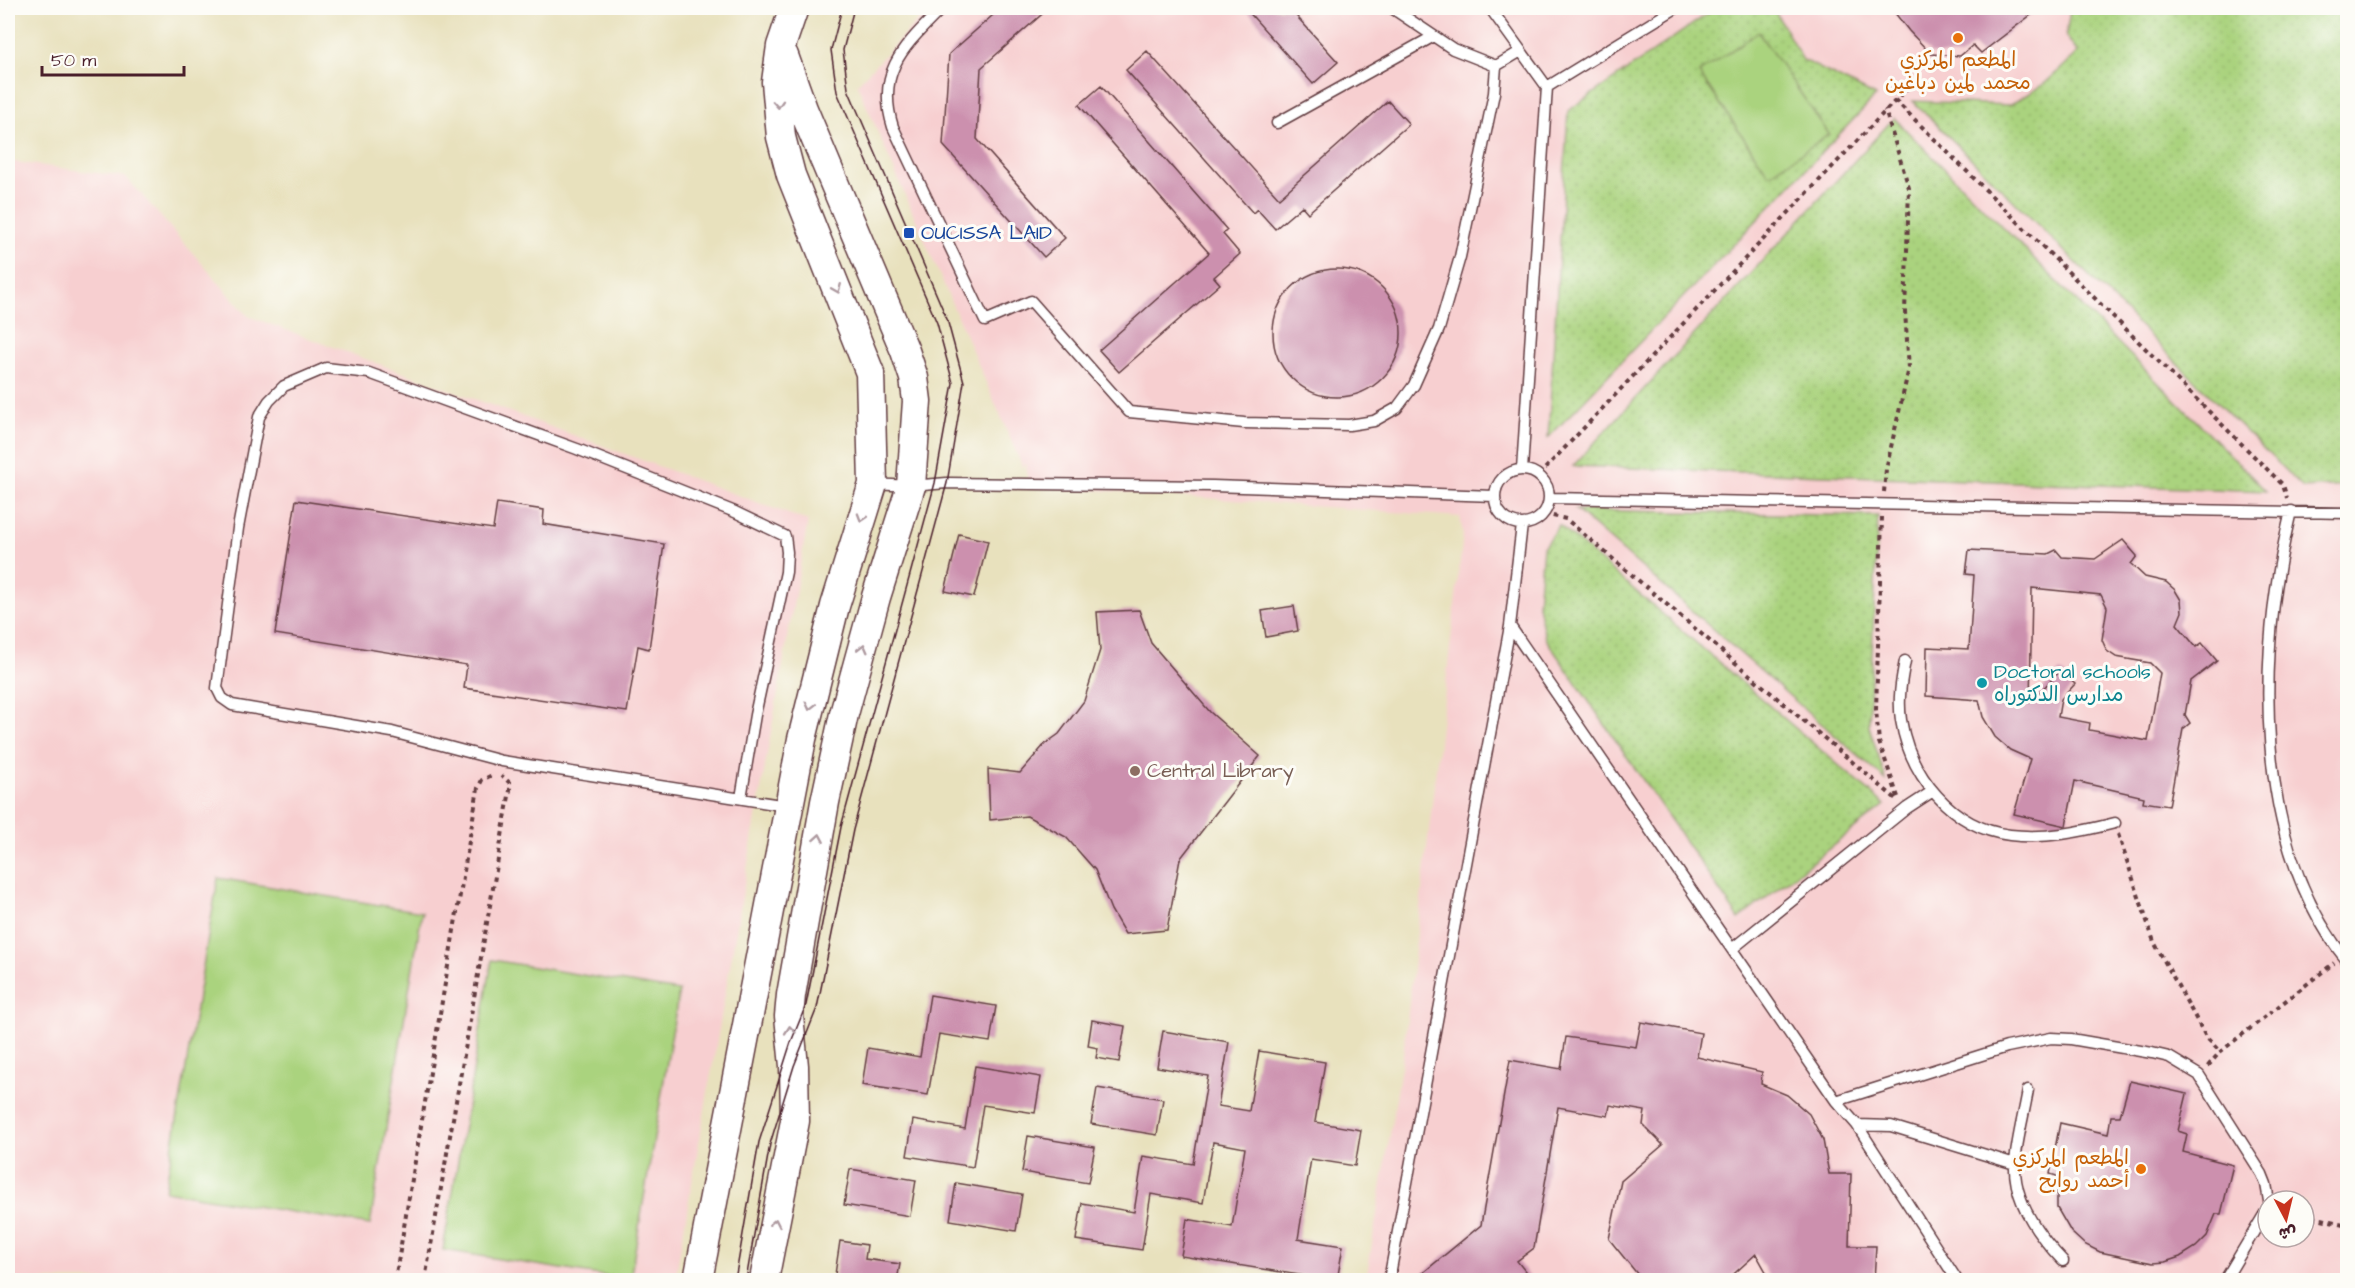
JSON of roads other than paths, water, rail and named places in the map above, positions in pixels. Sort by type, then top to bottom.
[{"type":"street","points":[[698,1281],[787,806],[835,606],[873,484],[870,373],[791,175],[781,137],[776,81],[781,46],[794,8]]},
{"type":"street","points":[[764,1281],[795,1121],[794,1066],[789,1017],[825,802],[844,714],[912,474],[917,401],[908,358],[802,109],[781,46]]},
{"type":"street","points":[[873,454],[880,470],[895,475],[905,472],[912,474]]},
{"type":"lane","points":[[942,8],[903,49],[895,62],[890,76],[887,103],[893,127],[985,321],[1031,301],[1129,412],[1186,418],[1297,425],[1362,424],[1385,416],[1406,398],[1439,329],[1460,257],[1494,93],[1496,66]]},
{"type":"lane","points":[[1392,8],[1453,48],[1496,66]]},
{"type":"lane","points":[[1490,8],[1546,87],[1522,470]]},
{"type":"lane","points":[[1546,87],[1676,8]]},
{"type":"lane","points":[[1277,123],[1434,36]]},
{"type":"lane","points":[[1496,66],[1521,51]]},
{"type":"lane","points":[[741,798],[755,715],[786,572],[787,552],[784,536],[735,512],[578,449],[369,373],[326,368],[284,386],[269,401],[259,417],[238,528],[217,688],[222,698],[232,705],[392,732],[502,761],[787,806]]},
{"type":"lane","points":[[1522,470],[1539,475],[1545,481],[1550,498],[1544,513],[1538,520],[1522,525],[1505,519],[1499,513],[1494,496],[1500,480],[1506,474],[1522,470]]},
{"type":"lane","points":[[873,484],[912,474],[947,483],[1213,486],[1494,496]]},
{"type":"lane","points":[[1550,498],[2348,513]]},
{"type":"lane","points":[[2291,511],[2271,615],[2268,686],[2272,758],[2282,822],[2296,870],[2311,906],[2345,959]]},
{"type":"lane","points":[[1389,1281],[1510,626],[1522,525]]},
{"type":"lane","points":[[1510,626],[1836,1101],[1857,1125],[1957,1281]]},
{"type":"lane","points":[[1905,661],[1900,690],[1901,720],[1912,758],[1933,791],[1960,817],[1993,831],[2011,835],[2070,834],[2115,824]]},
{"type":"lane","points":[[1732,950],[1907,808],[1933,791]]},
{"type":"lane","points":[[1836,1101],[2007,1047],[2051,1038],[2071,1039],[2152,1053],[2169,1057],[2199,1075],[2262,1174],[2267,1189]]},
{"type":"lane","points":[[2028,1090],[2015,1164],[2018,1180],[2027,1212],[2043,1238],[2062,1261]]},
{"type":"lane","points":[[1857,1125],[1891,1126],[2015,1164]]},
{"type":"lane","points":[[2225,1281],[2256,1228]]},
{"type":"lane","points":[[2343,1281],[2348,1278]]},
{"type":"tram line","points":[[735,1280],[759,1142],[791,1042],[806,1005],[841,827],[935,483],[953,383],[937,323],[837,92],[831,50],[842,8]]},
{"type":"tram line","points":[[746,1280],[770,1144],[794,1066],[817,1008],[853,830],[947,483],[964,382],[947,319],[848,89],[843,50],[854,8]]},
{"type":"place","name":"المطعم المركزي محمد لمين دباغين","points":[[1958,38]]},
{"type":"place","name":"OUCISSA LAID","points":[[909,233]]},
{"type":"place","name":"Doctoral schools مدارس الدكتوراه","points":[[1982,683]]},
{"type":"place","name":"Central Library","points":[[1135,771]]},
{"type":"place","name":"المطعم المركزي أحمد روابح","points":[[2141,1169]]}]
